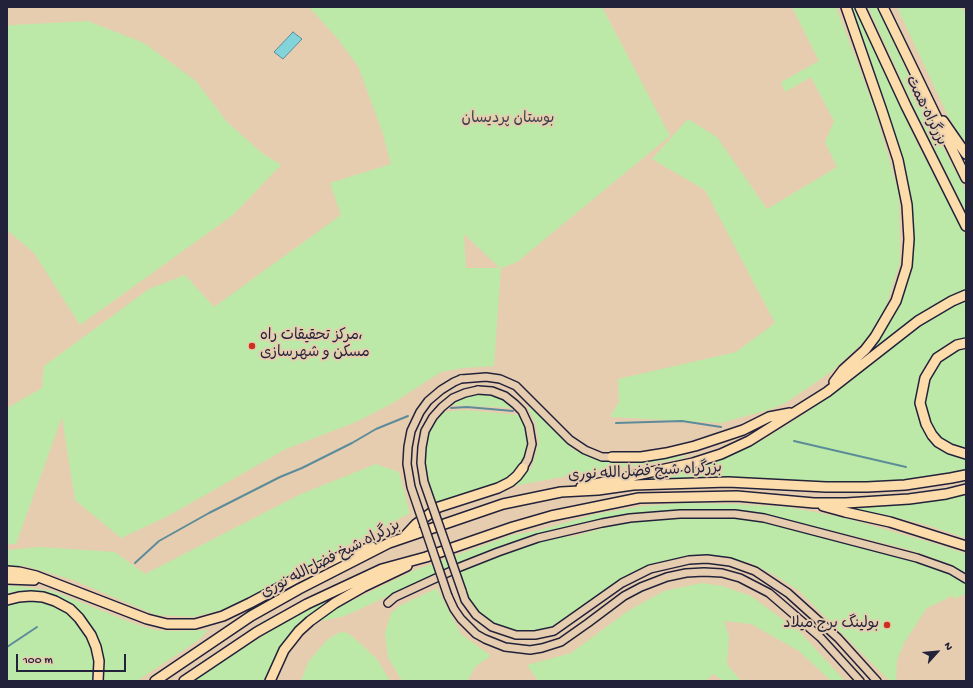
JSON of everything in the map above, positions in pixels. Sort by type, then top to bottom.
[{"type":"highway","points":[[827,392],[843,370],[865,350],[889,314],[903,283],[908,262],[910,239],[907,205],[898,160],[846,7]]},
{"type":"highway","name":"بزرگراه همت","points":[[860,7],[906,106],[966,226]]},
{"type":"highway","name":"بزرگراه همت","points":[[883,7],[966,178]]},
{"type":"highway","points":[[928,102],[966,154]]},
{"type":"highway","points":[[562,492],[597,483],[693,463],[721,454],[749,441],[798,412],[827,392],[918,321],[952,301],[966,295]]},
{"type":"highway","points":[[966,343],[957,345],[937,358],[925,378],[920,403],[926,424],[935,439],[950,450],[966,454]]},
{"type":"highway","points":[[612,458],[641,457],[695,446],[743,430],[769,417],[798,412]]},
{"type":"highway","points":[[403,538],[416,524],[439,507],[498,488],[510,482],[523,468]]},
{"type":"highway","name":"بزرگراه شیخ فضل‌الله نوری","points":[[155,681],[251,616],[299,589],[389,543],[503,504],[562,492],[598,490],[633,485],[728,482],[826,487],[867,487],[905,484],[966,475]]},
{"type":"highway","name":"بزرگراه شیخ فضل‌الله نوری","points":[[184,681],[257,632],[307,604],[382,568],[426,557],[551,516],[639,498],[737,496],[814,503],[846,503],[909,499],[946,494],[966,489]]},
{"type":"highway","points":[[814,503],[845,512],[890,522],[966,546]]},
{"type":"highway","points":[[7,571],[19,572],[52,582],[147,619],[167,624],[194,624],[230,613],[343,555],[389,543]]},
{"type":"highway","points":[[270,681],[284,650],[291,640],[310,621],[335,603],[363,587],[426,557]]},
{"type":"highway","points":[[7,579],[52,582]]},
{"type":"highway","points":[[7,600],[19,596],[43,597],[56,601],[70,609],[86,627],[94,641],[99,661],[98,681]]},
{"type":"street","points":[[612,458],[585,450],[570,440],[516,386],[500,379],[486,376],[461,379],[441,390],[428,401],[414,424],[408,447],[407,464],[411,487],[448,596],[461,619],[476,634],[505,647],[530,650],[542,648],[561,642],[641,587],[667,577],[691,572],[713,572],[740,578],[768,593],[820,636],[860,681]]},
{"type":"street","points":[[523,468],[528,459],[532,444],[529,426],[522,411],[515,404],[504,396],[492,391],[478,390],[466,392],[453,398],[433,417],[425,431],[421,463],[424,482],[465,600],[476,615],[492,627],[516,635],[535,635],[554,631],[626,580],[641,572],[657,566],[689,560],[717,559],[745,566],[773,582],[816,617],[838,638],[877,681]]},
{"type":"street","points":[[388,603],[395,597],[460,567],[538,538],[630,518],[680,514],[735,514],[764,518],[917,558],[951,570],[966,580]]},
{"type":"street","points":[[626,580],[632,592]]},
{"type":"green space","name":"بوستان پردیسان","points":[[309,7],[602,7],[670,136],[517,262],[501,268],[494,366],[464,368],[441,372],[393,403],[356,422],[286,449],[168,516],[121,538],[75,500],[62,417],[16,544],[7,544],[7,408],[42,388],[44,366],[149,289],[185,275],[214,307],[341,215],[330,183],[391,164],[383,134],[358,66],[337,38]],"holes":[[[464,234],[500,268],[466,268]]]},
{"type":"green space","points":[[792,7],[836,7],[874,107],[899,194],[900,262],[886,306],[868,338],[831,372],[784,404],[721,423],[610,417],[619,402],[618,379],[736,352],[775,323],[705,190],[652,159],[688,119],[717,137],[767,209],[837,167],[825,142],[834,121],[811,77],[785,92],[781,82],[819,61]]},
{"type":"green space","points":[[851,7],[855,7],[917,143],[966,237],[966,289],[934,305],[911,320],[845,372],[865,353],[910,268],[913,253],[913,216],[908,185]]},
{"type":"green space","points":[[868,7],[877,7],[939,140],[966,191],[966,212],[918,116]]},
{"type":"green space","points":[[897,7],[961,7],[966,14],[966,145],[947,114]]},
{"type":"green space","points":[[88,21],[144,43],[196,81],[227,122],[262,153],[281,165],[233,215],[80,325],[34,253],[7,230],[7,26]]},
{"type":"green space","points":[[966,300],[966,338],[947,344],[931,357],[923,369],[918,382],[916,412],[925,433],[938,447],[946,453],[966,459],[966,470],[920,479],[875,483],[828,484],[725,478],[688,478],[654,479],[601,485],[689,469],[711,462],[763,440],[829,397],[918,326],[940,312]]},
{"type":"green space","points":[[966,347],[966,450],[949,444],[935,431],[930,422],[926,409],[925,398],[927,384],[937,365],[953,352]]},
{"type":"green space","points":[[476,394],[494,396],[504,400],[514,408],[451,405],[467,396]]},
{"type":"green space","points":[[531,407],[572,449],[598,461],[632,464],[689,455],[679,459],[578,474],[514,486],[532,467],[539,442],[535,421],[528,408]]},
{"type":"green space","points":[[465,410],[519,415],[525,425],[527,437],[525,456],[516,471],[505,480],[435,503],[425,465],[425,446],[430,431],[443,412]]},
{"type":"green space","points":[[376,464],[399,472],[410,513],[226,609],[193,617],[156,615],[73,580],[25,566],[7,566],[7,550],[40,547],[115,552],[145,574],[301,494]]},
{"type":"green space","points":[[966,493],[966,538],[930,526],[886,515],[842,507],[864,508],[910,504]]},
{"type":"green space","points":[[682,503],[788,507],[845,518],[966,554],[966,574],[950,564],[908,549],[774,517],[722,511],[656,512],[623,515],[580,523],[506,544],[431,576],[345,616],[316,622],[341,606],[415,570],[512,535],[536,531],[596,514],[643,506]]},
{"type":"green space","points":[[668,517],[734,517],[765,521],[914,560],[951,573],[966,584],[966,594],[953,599],[953,594],[950,597],[927,608],[904,643],[897,661],[896,681],[890,681],[798,590],[751,563],[706,555],[681,557],[653,564],[622,578],[555,626],[548,629],[527,632],[512,631],[502,628],[481,615],[474,607],[467,594],[458,572],[497,555],[538,541],[563,535],[571,537],[605,528],[609,525]]},
{"type":"green space","points":[[702,583],[722,586],[751,596],[800,632],[845,681],[831,681],[799,651],[751,624],[724,621],[729,636],[727,664],[741,681],[724,681],[713,674],[706,681],[538,681],[527,665],[571,653],[628,611],[664,591]]},
{"type":"green space","points":[[359,584],[314,613],[292,632],[271,666],[265,681],[192,681],[289,620]]},
{"type":"green space","points":[[7,586],[53,591],[135,624],[155,630],[208,630],[199,640],[137,681],[101,681],[98,641],[84,618],[67,602],[60,598],[31,591],[7,593]]},
{"type":"green space","points":[[437,588],[461,634],[491,656],[476,666],[467,681],[402,681],[388,658],[385,633],[391,613],[399,606]]},
{"type":"green space","points":[[33,599],[53,604],[69,613],[86,633],[93,649],[95,666],[94,681],[7,681],[7,603]]},
{"type":"green space","points":[[345,632],[352,636],[377,659],[390,681],[301,681],[308,662],[326,641],[338,633]]},
{"type":"water","points":[[293,32],[302,39],[283,59],[274,52]]},
{"type":"waterway","points":[[451,408],[467,407],[513,411]]},
{"type":"waterway","points":[[135,563],[159,541],[209,513],[352,443],[376,429],[408,416]]},
{"type":"waterway","points":[[616,423],[682,421],[721,427]]},
{"type":"waterway","points":[[794,441],[906,467]]},
{"type":"waterway","points":[[7,647],[37,627]]},
{"type":"place","name":"مرکز تحقیقات راه، مسکن و شهرسازی","points":[[252,346]]},
{"type":"place","name":"بولینگ برج ميلاد","points":[[887,625]]}]
